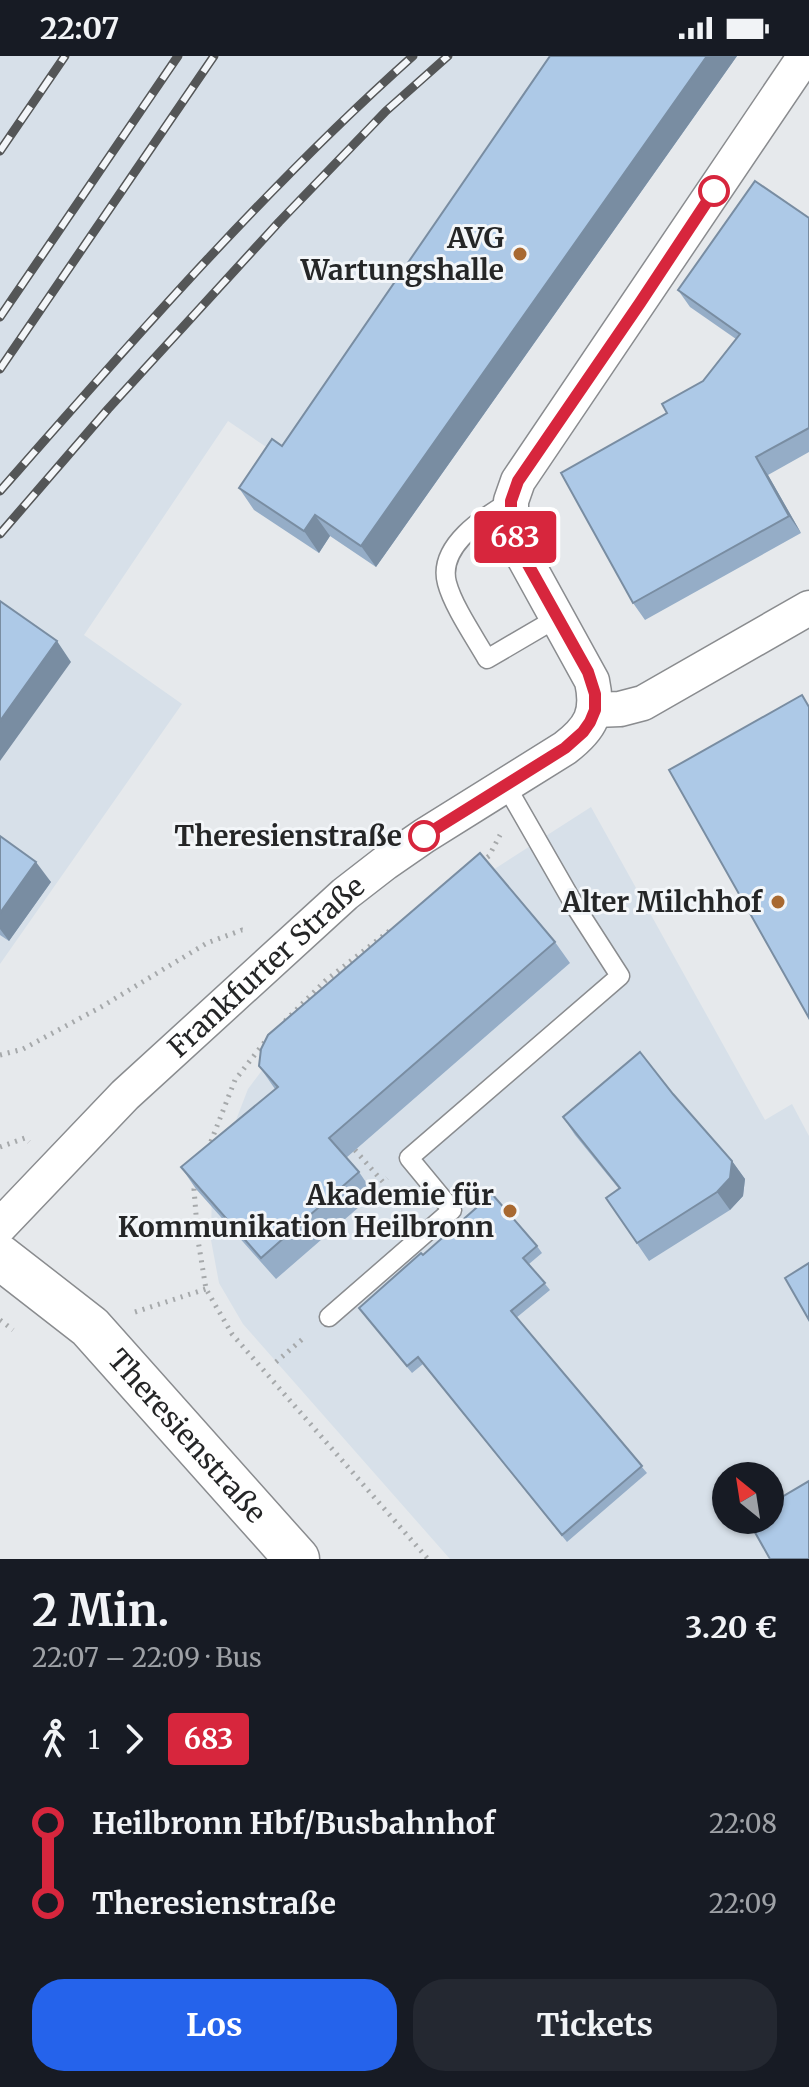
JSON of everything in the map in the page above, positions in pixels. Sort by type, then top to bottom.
[{"type":"main road","name":"Theresienstraße","points":[[0,1257],[90,1327],[297,1559]]},
{"type":"street","points":[[805,56],[518,481],[511,501],[511,517],[521,552],[592,681],[595,710],[620,709],[643,703],[809,608]]},
{"type":"street","name":"Frankfurter Straße","points":[[0,1226],[125,1095],[345,894],[385,863],[574,741],[583,732],[595,710]]},
{"type":"lane","points":[[511,501],[466,533],[447,559],[445,579],[450,593],[487,659],[557,618]]},
{"type":"lane","points":[[329,1317],[452,1210],[409,1158],[620,976],[567,893],[505,784]]},
{"type":"path","points":[[477,865],[489,856],[502,832],[505,784]]},
{"type":"path","points":[[282,1024],[325,981],[396,926]]},
{"type":"path","points":[[0,1055],[23,1049],[101,1007],[207,943],[242,930],[295,938]]},
{"type":"path","points":[[203,1162],[235,1080],[271,1035]]},
{"type":"path","points":[[199,1175],[194,1189],[206,1289],[232,1334],[428,1559]]},
{"type":"path","points":[[90,1327],[206,1289]]},
{"type":"path","points":[[276,1362],[329,1317]]},
{"type":"path","points":[[0,1320],[13,1330]]},
{"type":"shaded area","points":[[0,56],[593,56],[287,461],[228,421],[84,635],[182,704],[0,964]]},
{"type":"shaded area","name":"Akademie für Kommunikation Heilbronn","points":[[591,807],[765,1120],[792,1104],[809,1136],[809,1559],[450,1559],[243,1324],[219,1283],[211,1240],[212,1182],[248,1089],[281,1045],[493,870]]},
{"type":"building","name":"AVG Wartungshalle","points":[[550,56],[707,56],[361,546],[315,515],[304,531],[239,488],[272,439],[282,446]]},
{"type":"building","points":[[755,181],[809,218],[809,428],[756,457],[789,516],[633,603],[561,473],[667,413],[662,404],[703,381],[740,334],[678,290]]},
{"type":"building","points":[[0,601],[57,641],[0,721]]},
{"type":"building","name":"Alter Milchhof","points":[[802,695],[809,707],[809,1018],[669,770]]},
{"type":"building","points":[[0,836],[36,862],[0,913]]},
{"type":"building","name":"Akademie für Kommunikation Heilbronn","points":[[480,853],[555,942],[329,1138],[359,1172],[261,1258],[181,1167],[278,1087],[259,1066],[261,1049],[268,1035]]},
{"type":"building","points":[[640,1052],[732,1161],[730,1178],[717,1192],[637,1243],[606,1198],[620,1188],[563,1117]]},
{"type":"building","points":[[492,1194],[537,1246],[523,1258],[545,1283],[511,1311],[642,1466],[562,1535],[418,1357],[407,1366],[359,1308]]},
{"type":"building","points":[[809,1263],[809,1320],[785,1278]]},
{"type":"building","points":[[809,1481],[809,1559],[770,1559],[756,1534],[784,1534],[784,1496]]},
{"type":"railway","points":[[0,151],[65,56]]},
{"type":"railway","points":[[0,317],[178,56]]},
{"type":"railway","points":[[0,369],[214,56]]},
{"type":"railway","points":[[0,491],[149,323],[252,213],[413,56]]},
{"type":"railway","points":[[0,534],[108,409],[279,222],[386,111],[448,56]]},
{"type":"bus line","name":"683","points":[[424,836],[565,748],[590,722],[595,710],[592,681],[521,552],[511,517],[511,501],[518,481],[714,191]]},
{"type":"place","name":"AVG Wartungshalle","points":[[520,254]]},
{"type":"place","name":"Theresienstraße","points":[[424,836]]},
{"type":"place","name":"Alter Milchhof","points":[[778,902]]},
{"type":"place","name":"Akademie für Kommunikation Heilbronn","points":[[510,1211]]}]
